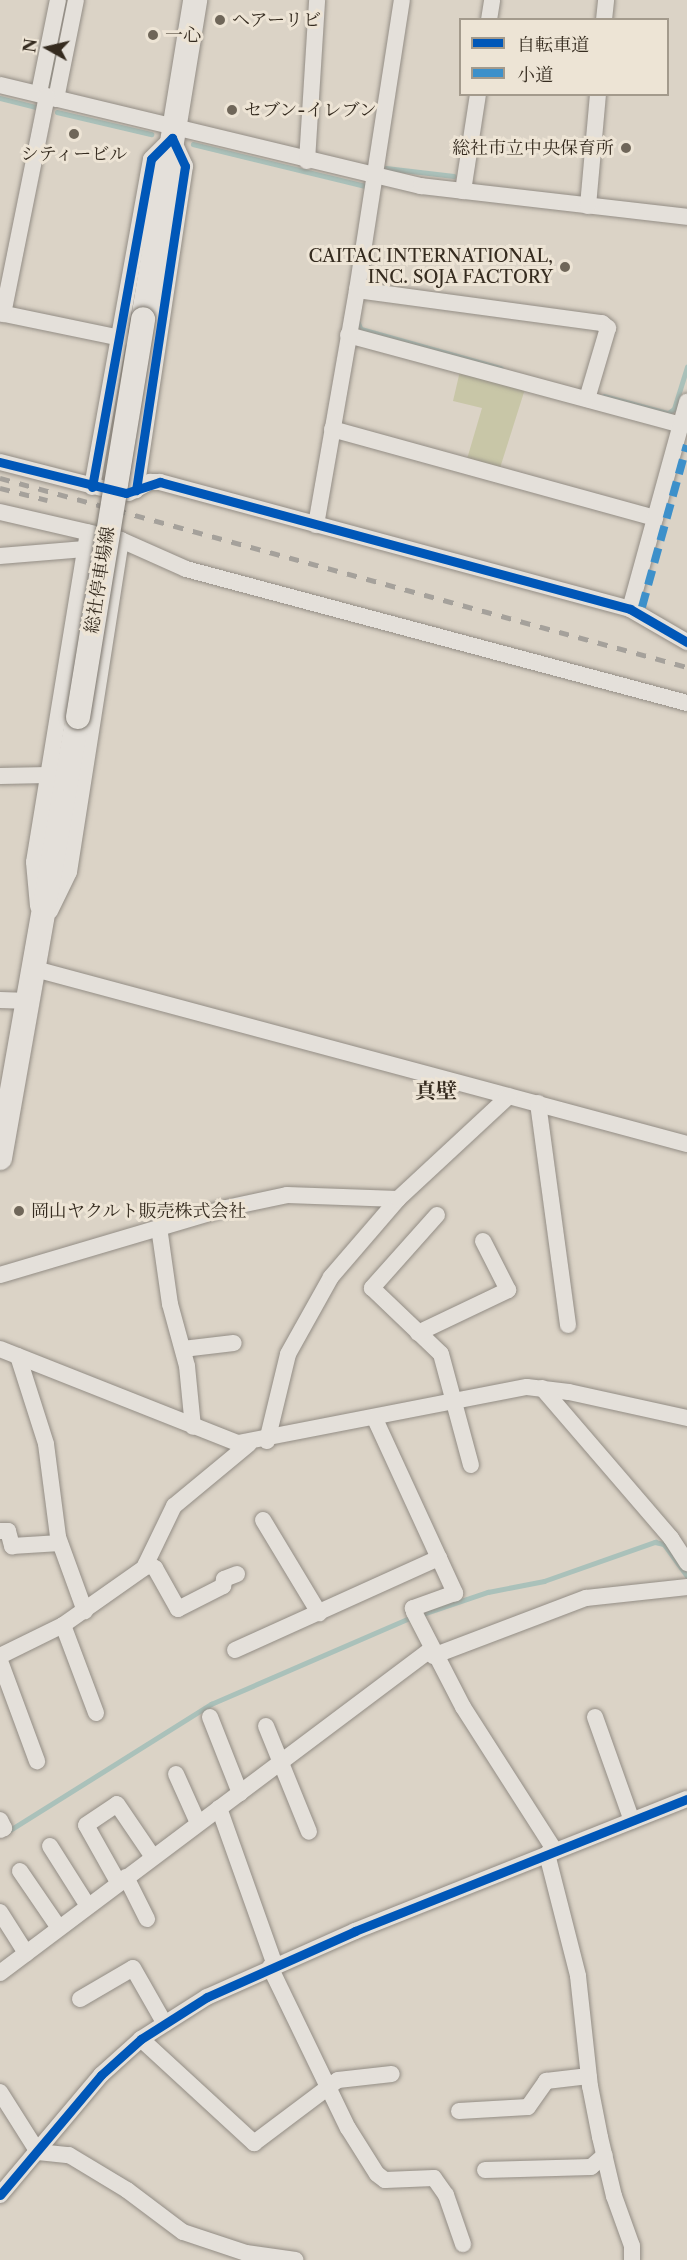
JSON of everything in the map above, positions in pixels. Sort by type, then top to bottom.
[{"type":"main road","name":"総社停車場線","points":[[0,1158],[4,1117],[30,1001],[78,717],[195,0]]},
{"type":"street","points":[[47,96],[58,0]]},
{"type":"street","points":[[76,0],[47,96],[1,314],[121,338]]},
{"type":"street","points":[[307,160],[317,0]]},
{"type":"street","points":[[316,525],[357,290],[402,0]]},
{"type":"street","points":[[489,18],[492,0]]},
{"type":"street","points":[[604,18],[606,0]]},
{"type":"street","points":[[0,85],[47,96],[173,133],[374,176],[463,191],[687,217]]},
{"type":"street","points":[[463,191],[478,96]]},
{"type":"street","points":[[588,206],[598,96]]},
{"type":"street","points":[[92,487],[121,338],[151,159],[173,133]]},
{"type":"street","points":[[136,489],[185,166],[173,133]]},
{"type":"street","points":[[357,290],[602,322],[608,328],[587,399]]},
{"type":"street","points":[[348,335],[681,424]]},
{"type":"street","points":[[630,609],[687,402]]},
{"type":"street","points":[[332,429],[655,518]]},
{"type":"street","points":[[0,462],[92,487],[126,493],[160,482],[630,609],[687,642]]},
{"type":"street","points":[[0,512],[86,540]]},
{"type":"street","points":[[41,930],[34,862],[86,540]]},
{"type":"street","points":[[0,556],[86,540],[121,540],[186,569],[687,703]]},
{"type":"street","points":[[41,930],[69,872],[121,540]]},
{"type":"street","points":[[0,776],[48,775]]},
{"type":"street","points":[[35,969],[687,1144]]},
{"type":"street","points":[[0,1000],[30,1001]]},
{"type":"street","points":[[267,1441],[279,1381],[303,1325],[332,1277],[398,1199],[509,1096]]},
{"type":"street","points":[[538,1103],[568,1325]]},
{"type":"street","points":[[0,1275],[159,1227],[287,1195],[398,1199]]},
{"type":"street","points":[[436,1215],[372,1288],[441,1354],[471,1465]]},
{"type":"street","points":[[159,1227],[170,1304],[183,1350],[193,1427]]},
{"type":"street","points":[[418,1333],[508,1290],[483,1241]]},
{"type":"street","points":[[183,1350],[234,1343]]},
{"type":"street","points":[[0,1349],[193,1427],[249,1444],[509,1390],[542,1388],[687,1418]]},
{"type":"street","points":[[18,1356],[46,1444],[60,1543],[85,1611]]},
{"type":"street","points":[[542,1388],[671,1538],[687,1563]]},
{"type":"street","points":[[375,1419],[455,1593],[413,1608],[415,1616],[432,1653],[551,1852],[578,1976],[589,2076],[605,2155],[632,2246],[632,2260]]},
{"type":"street","points":[[37,1761],[0,1659],[85,1611],[146,1564],[174,1506],[249,1444]]},
{"type":"street","points":[[262,1520],[319,1613]]},
{"type":"street","points":[[0,1531],[8,1531],[12,1546],[60,1543]]},
{"type":"street","points":[[235,1650],[439,1558]]},
{"type":"street","points":[[146,1564],[155,1568],[178,1609],[223,1586],[224,1579],[237,1574]]},
{"type":"street","points":[[0,1973],[198,1823],[432,1653],[586,1598],[687,1587]]},
{"type":"street","points":[[63,1625],[96,1713]]},
{"type":"street","points":[[210,1717],[240,1792]]},
{"type":"street","points":[[596,1717],[632,1821]]},
{"type":"street","points":[[267,1726],[309,1832]]},
{"type":"street","points":[[176,1774],[198,1823]]},
{"type":"street","points":[[0,2195],[38,2152],[77,2100],[141,2039],[207,1997],[272,1966],[687,1799]]},
{"type":"street","points":[[147,1919],[86,1825],[117,1804],[153,1857]]},
{"type":"street","points":[[219,1808],[272,1966],[348,2128],[381,2178],[434,2178],[446,2195],[463,2244]]},
{"type":"street","points":[[0,1821],[4,1827],[0,1830]]},
{"type":"street","points":[[50,1845],[88,1906]]},
{"type":"street","points":[[20,1871],[59,1928]]},
{"type":"street","points":[[0,1912],[26,1953]]},
{"type":"street","points":[[80,1999],[133,1968],[165,2024]]},
{"type":"street","points":[[141,2039],[254,2143],[338,2080],[392,2074]]},
{"type":"street","points":[[459,2111],[528,2107],[546,2080],[589,2076]]},
{"type":"street","points":[[0,2092],[38,2152]]},
{"type":"street","points":[[38,2152],[69,2155],[86,2169],[127,2190],[183,2232],[246,2253],[296,2260]]},
{"type":"street","points":[[486,2170],[591,2167],[605,2155]]},
{"type":"shaded area","points":[[460,371],[525,389],[500,468],[467,459],[482,408],[453,401]]},
{"type":"waterway","points":[[50,85],[57,46]]},
{"type":"waterway","points":[[0,98],[37,107]]},
{"type":"waterway","points":[[57,112],[151,134]]},
{"type":"waterway","points":[[193,144],[365,186]]},
{"type":"waterway","points":[[386,168],[454,176]]},
{"type":"waterway","points":[[358,322],[361,329],[501,368]]},
{"type":"waterway","points":[[604,396],[668,413],[674,409],[687,367]]},
{"type":"waterway","points":[[420,1615],[488,1592],[544,1581],[655,1542],[664,1544],[687,1576]]},
{"type":"waterway","points":[[7,1832],[211,1704],[412,1617]]},
{"type":"railway","points":[[0,478],[687,667]]},
{"type":"railway","points":[[0,488],[47,500]]},
{"type":"marked path","points":[[642,607],[687,445]]},
{"type":"cycle path","points":[[92,487],[151,159],[172,138],[185,166],[136,490]]},
{"type":"cycle path","points":[[0,462],[126,493],[160,482],[630,609],[687,642]]},
{"type":"cycle path","points":[[0,2195],[101,2075],[141,2039],[207,1997],[355,1931],[687,1799]]},
{"type":"place","name":"ヘアーリビ","points":[[220,20]]},
{"type":"place","name":"一心","points":[[153,35]]},
{"type":"place","name":"セブン-イレブン","points":[[232,110]]},
{"type":"place","name":"シティービル","points":[[74,134]]},
{"type":"place","name":"総社市立中央保育所","points":[[626,148]]},
{"type":"place","name":"CAITAC INTERNATIONAL, INC. SOJA FACTORY","points":[[565,267]]},
{"type":"place","name":"岡山ヤクルト販売株式会社","points":[[19,1211]]},
{"type":"district","name":"真壁","points":[[436,1091]]}]
